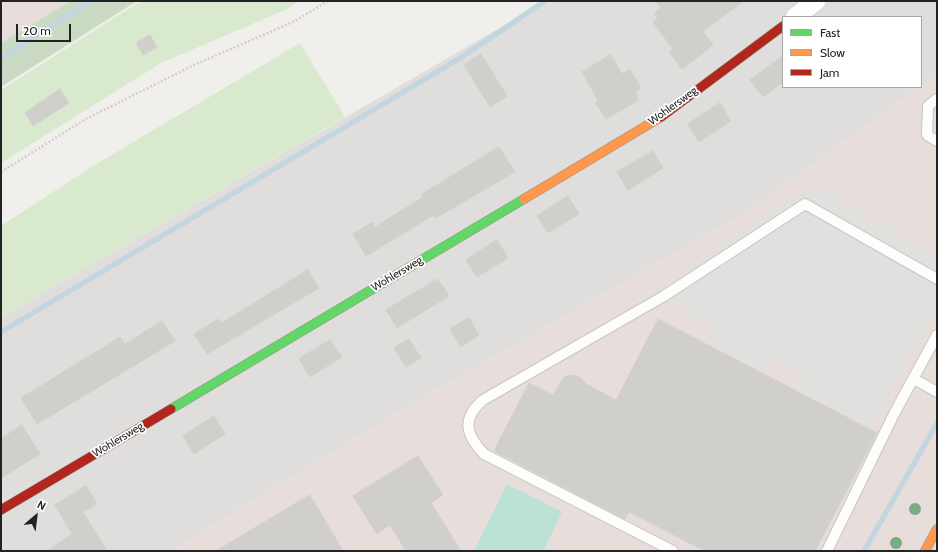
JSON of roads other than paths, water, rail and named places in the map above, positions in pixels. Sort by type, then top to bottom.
[{"type":"street","points":[[796,16],[816,1]]},
{"type":"street","name":"Wohlersweg","points":[[1,510],[654,121],[782,27]]},
{"type":"street","points":[[925,551],[937,529]]},
{"type":"lane","points":[[937,99],[928,106],[927,135],[937,141]]},
{"type":"lane","points":[[673,551],[493,460],[484,454],[477,447],[468,429],[468,421],[472,412],[483,400],[664,296],[805,204],[937,279]]},
{"type":"lane","points":[[827,551],[894,414],[937,336]]},
{"type":"lane","points":[[914,379],[937,392]]},
{"type":"waterway","points":[[1,58],[91,1]]},
{"type":"waterway","points":[[1,332],[462,57],[545,1]]},
{"type":"waterway","points":[[864,551],[937,423]]}]
